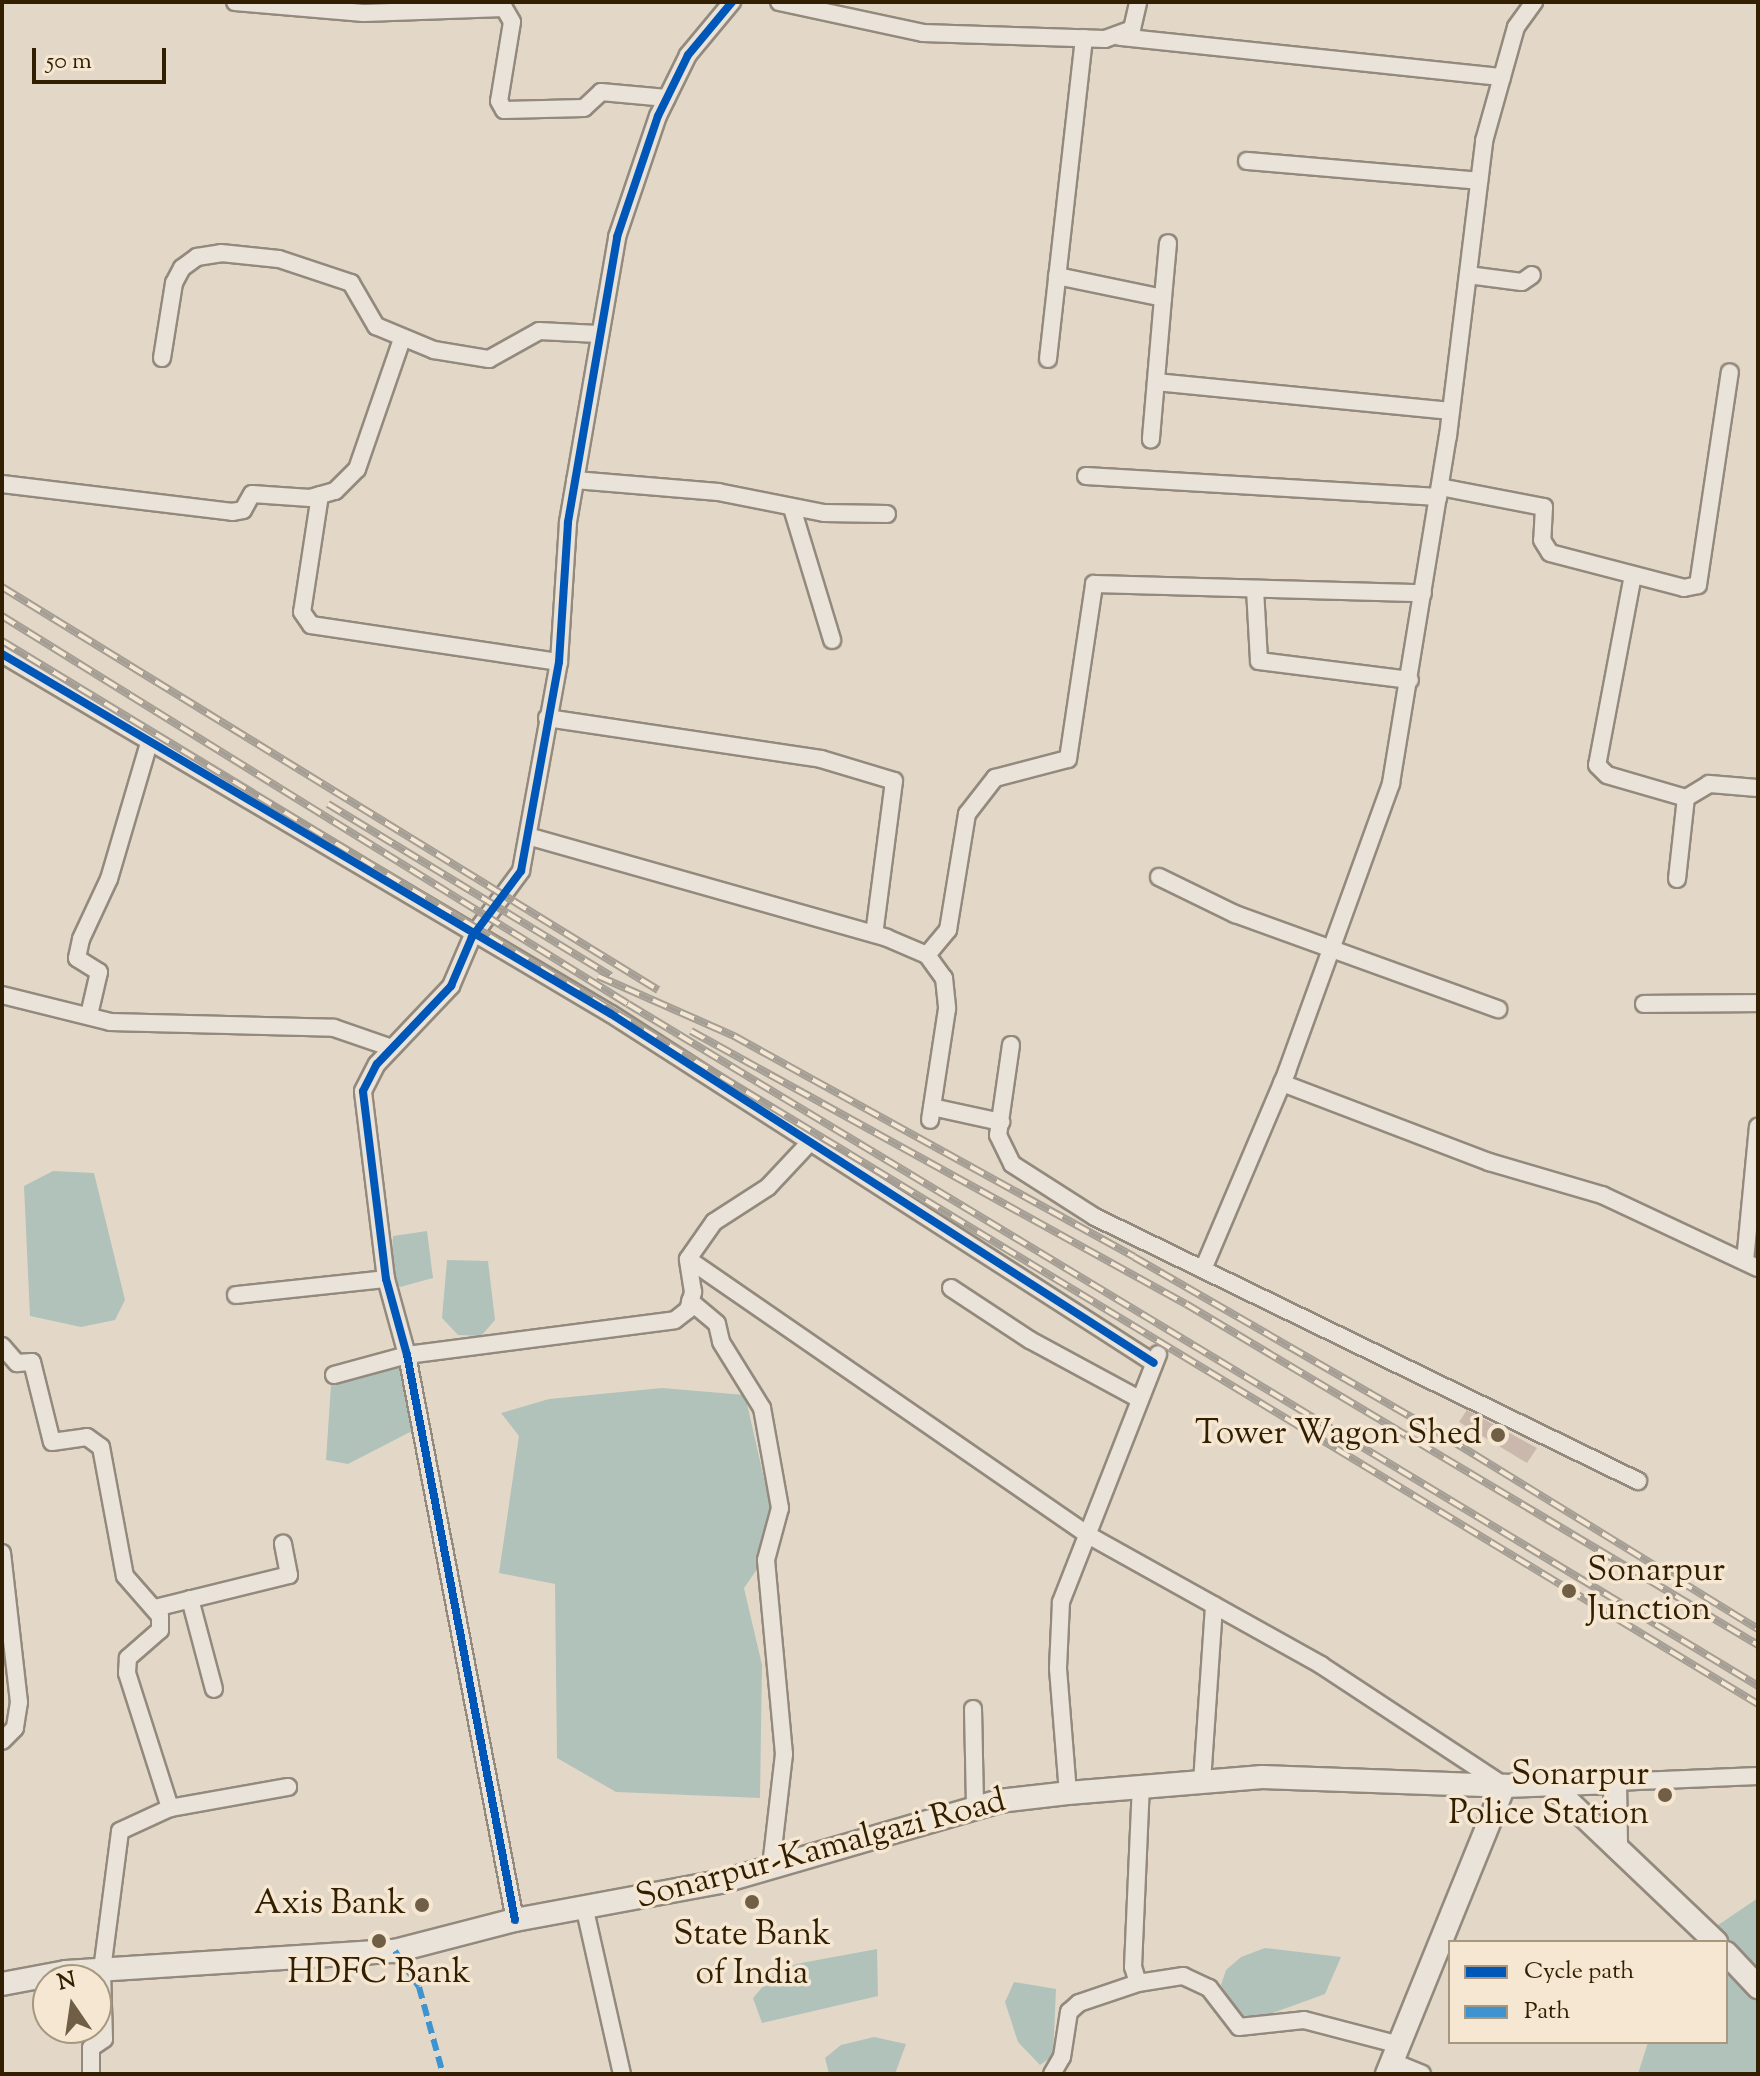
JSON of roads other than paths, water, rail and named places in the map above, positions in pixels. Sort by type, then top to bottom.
[{"type":"main road","name":"Sonarpur-Kamalgazi Road","points":[[112,1969],[327,1951],[395,1951],[515,1920],[585,1910],[771,1867],[975,1806],[1068,1793],[1262,1777],[1504,1786],[1615,1782]]},
{"type":"main road","points":[[1615,1782],[1616,1846]]},
{"type":"main road","points":[[1551,1785],[1710,1935]]},
{"type":"main road","points":[[1394,2060],[1504,1786]]},
{"type":"main road","points":[[1728,1955],[1758,1987]]},
{"type":"main road","name":"Sonarpur-Kamalgazi Road","points":[[2,1984],[32,1980]]},
{"type":"street","points":[[235,2],[364,13],[504,8],[512,15],[499,101],[504,110],[584,108],[601,92],[667,98]]},
{"type":"street","points":[[515,1920],[407,1355],[386,1279],[362,1106],[377,1064],[451,986],[472,937],[516,881],[531,837],[547,718],[559,662],[575,480],[617,237],[667,98],[688,55],[732,2]]},
{"type":"street","points":[[779,2],[923,33],[1120,37],[1502,77]]},
{"type":"street","points":[[1120,37],[1132,29],[1138,2]]},
{"type":"street","points":[[1204,1267],[1282,1083],[1377,835],[1410,680],[1451,411],[1479,181],[1516,27],[1534,2]]},
{"type":"street","points":[[1048,359],[1084,38]]},
{"type":"street","points":[[1247,161],[1479,181]]},
{"type":"street","points":[[1151,439],[1168,243]]},
{"type":"street","points":[[162,358],[174,283],[197,257],[221,253],[279,259],[351,283],[376,326],[402,339],[489,359],[539,331],[598,334]]},
{"type":"street","points":[[1468,275],[1522,282],[1532,275]]},
{"type":"street","points":[[1057,276],[1163,298]]},
{"type":"street","points":[[2,484],[232,512],[243,510],[252,494],[320,495],[335,491],[357,469],[402,339]]},
{"type":"street","points":[[1086,476],[1439,492],[1538,503],[1546,513],[1542,540],[1550,553],[1684,588],[1698,585],[1730,372]]},
{"type":"street","points":[[1156,382],[1451,411]]},
{"type":"street","points":[[575,480],[718,492],[792,508],[887,514]]},
{"type":"street","points":[[320,495],[302,612],[311,625],[559,662]]},
{"type":"street","points":[[792,508],[832,640]]},
{"type":"street","points":[[1633,575],[1597,765],[1607,775],[1686,798],[1709,784],[1758,788]]},
{"type":"street","points":[[927,955],[948,930],[967,814],[995,778],[1068,759],[1094,584],[1423,593]]},
{"type":"street","points":[[1255,589],[1259,661],[1410,680]]},
{"type":"street","points":[[2,654],[472,937],[611,1014],[1156,1358],[1061,1602],[1058,1646],[1068,1793]]},
{"type":"street","points":[[547,718],[821,759],[894,781],[874,934]]},
{"type":"street","points":[[89,1015],[99,972],[77,958],[81,939],[109,879],[149,743]]},
{"type":"street","points":[[1677,879],[1686,798]]},
{"type":"street","points":[[531,837],[874,934],[927,955],[944,978],[947,1009],[931,1114],[1001,1122]]},
{"type":"street","points":[[1159,877],[1235,914],[1498,1009]]},
{"type":"street","points":[[2,995],[89,1015],[168,1026],[334,1028],[392,1048]]},
{"type":"street","points":[[1644,1004],[1758,1003]]},
{"type":"street","points":[[1011,1045],[1001,1122],[1001,1151],[1012,1164],[1095,1217],[1204,1267],[1638,1481]]},
{"type":"street","points":[[1282,1083],[1489,1162],[1602,1195],[1751,1264],[1758,1127]]},
{"type":"street","points":[[334,1375],[407,1355],[675,1320],[690,1301],[688,1259],[714,1222],[768,1187],[811,1141]]},
{"type":"street","points":[[688,1259],[1086,1534],[1321,1665],[1504,1786]]},
{"type":"street","points":[[236,1295],[386,1279]]},
{"type":"street","points":[[951,1288],[1030,1340],[1139,1399]]},
{"type":"street","points":[[690,1301],[717,1324],[721,1342],[762,1408],[780,1508],[766,1560],[784,1754],[771,1867]]},
{"type":"street","points":[[2,1346],[17,1363],[32,1362],[52,1442],[87,1437],[101,1447],[125,1576],[155,1608],[160,1630],[128,1658],[127,1673],[170,1808]]},
{"type":"street","points":[[155,1608],[289,1575],[283,1544]]},
{"type":"street","points":[[2,1553],[4,1596],[19,1702],[15,1728],[2,1741]]},
{"type":"street","points":[[190,1599],[214,1689]]},
{"type":"street","points":[[1202,1782],[1214,1605]]},
{"type":"street","points":[[973,1709],[975,1806]]},
{"type":"street","points":[[1615,1782],[1758,1776]]},
{"type":"street","points":[[103,1964],[120,1831],[170,1808],[288,1787]]},
{"type":"street","points":[[1138,1983],[1133,1967],[1141,1787]]},
{"type":"street","points":[[585,1910],[622,2074]]},
{"type":"street","points":[[1052,2074],[1062,2057],[1069,2012],[1138,1983],[1196,1979],[1239,2027],[1304,2020],[1422,2074]]},
{"type":"street","points":[[91,2074],[91,2048],[97,2044]]},
{"type":"railway","points":[[2,587],[658,990]]},
{"type":"railway","points":[[2,616],[628,1004],[1758,1686]]},
{"type":"railway","points":[[2,641],[1758,1704]]},
{"type":"railway","points":[[328,804],[611,976]]},
{"type":"railway","points":[[598,976],[734,1036],[1134,1257],[1449,1439],[1758,1629]]},
{"type":"railway","points":[[691,1031],[1186,1304],[1758,1645]]},
{"type":"place","name":"Tower Wagon Shed","points":[[1498,1435]]},
{"type":"place","name":"Sonarpur Junction","points":[[1569,1591]]},
{"type":"place","name":"Sonarpur Police Station","points":[[1665,1795]]},
{"type":"place","name":"State Bank of India","points":[[752,1902]]},
{"type":"place","name":"Axis Bank","points":[[422,1905]]},
{"type":"place","name":"HDFC Bank","points":[[379,1941]]}]
